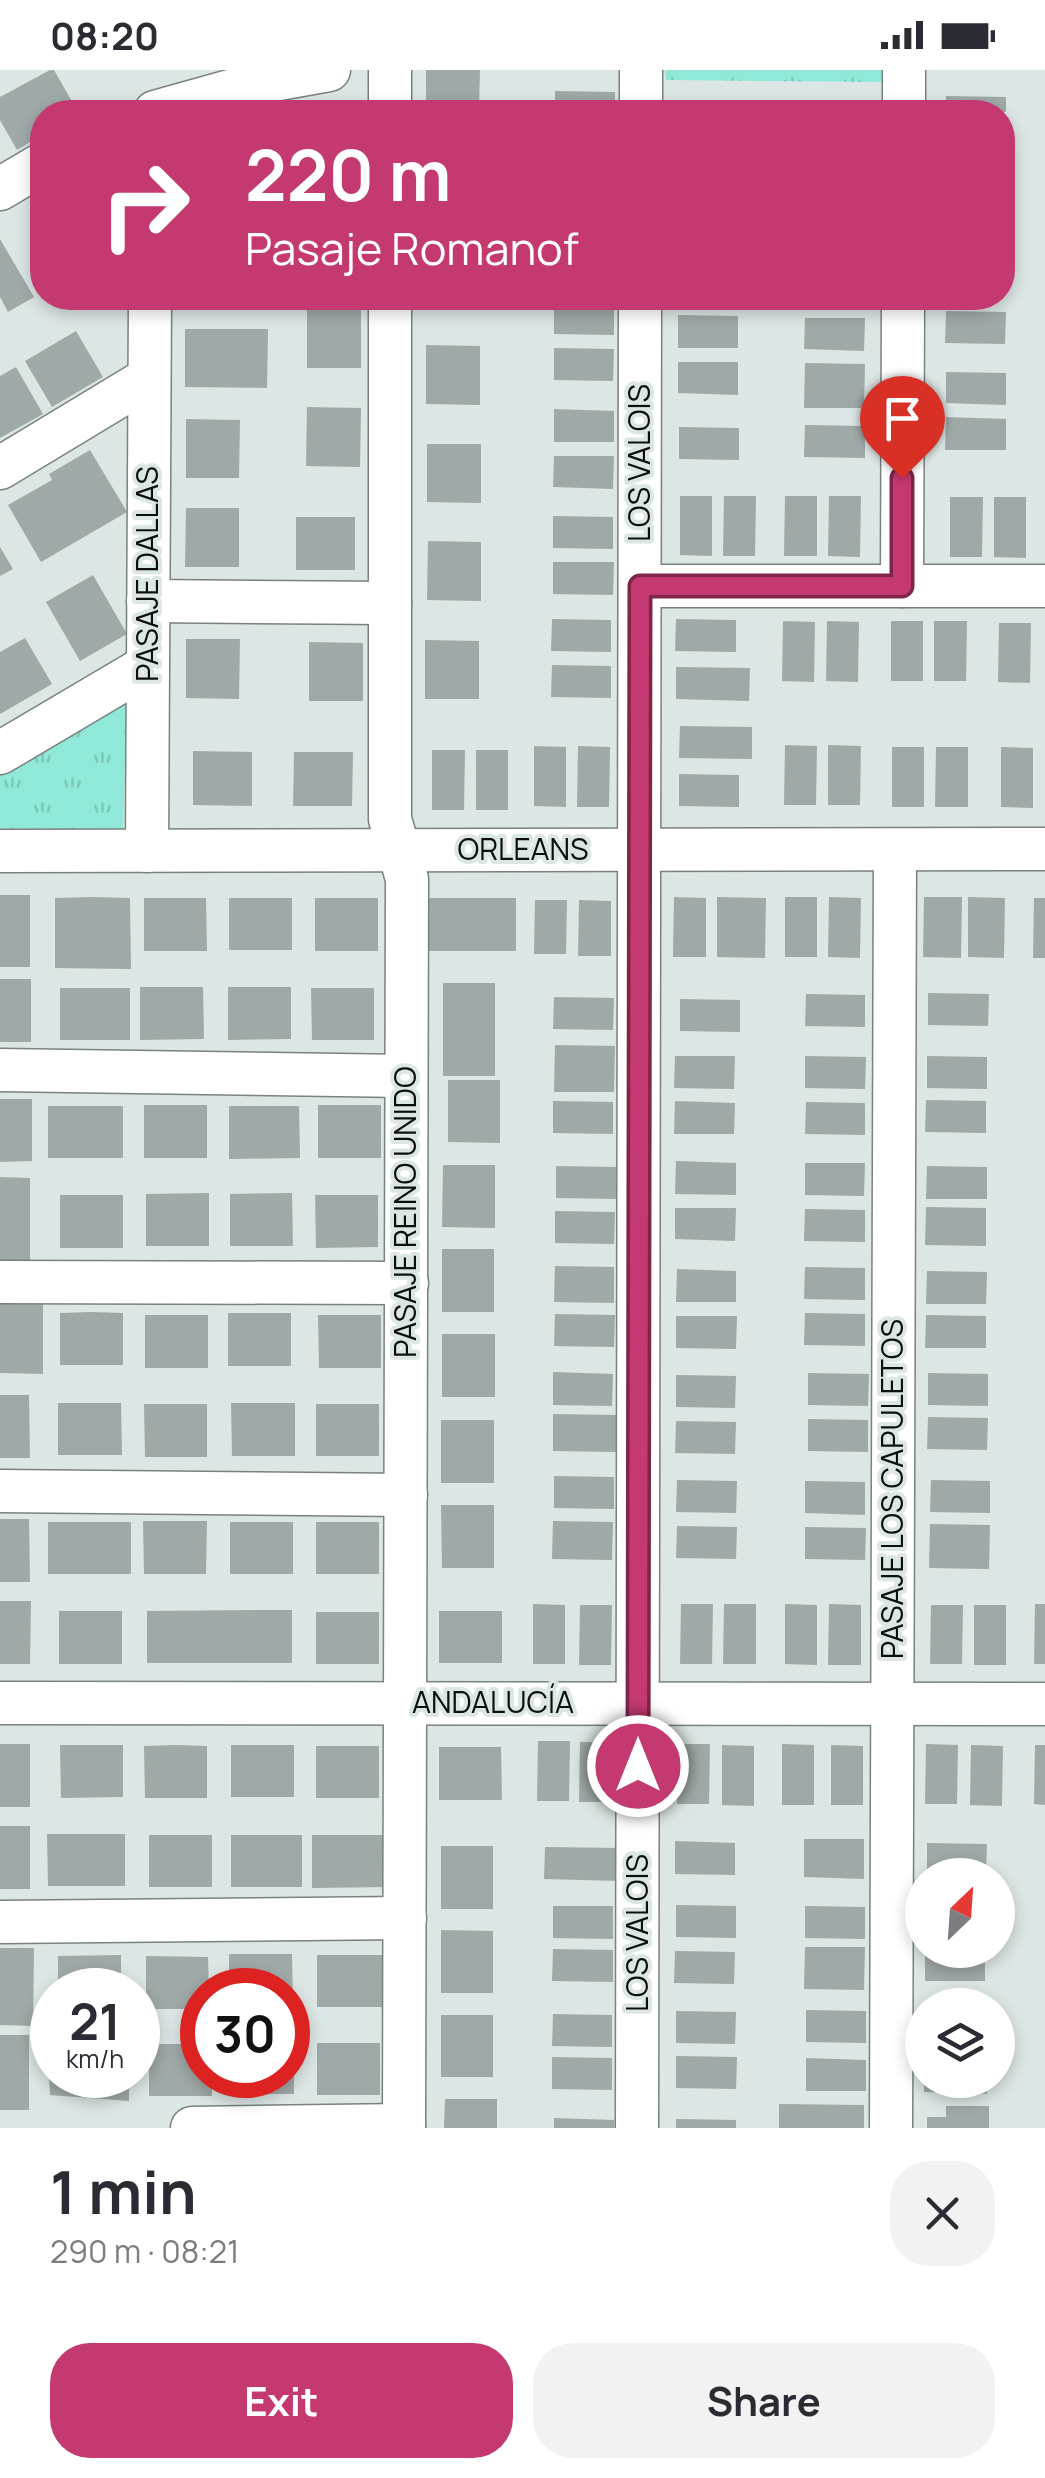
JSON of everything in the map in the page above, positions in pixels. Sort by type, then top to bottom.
[{"type":"street","points":[[198,100],[262,82],[329,70]]},
{"type":"street","points":[[390,70],[390,100]]},
{"type":"street","points":[[640,100],[641,70]]},
{"type":"street","points":[[904,70],[904,100]]},
{"type":"street","points":[[0,188],[30,171]]},
{"type":"street","name":"PASAJE DALLAS","points":[[146,851],[150,310]]},
{"type":"street","name":"PASAJE REINO UNIDO","points":[[390,310],[390,819],[407,879],[404,2126]]},
{"type":"street","name":"LOS VALOIS","points":[[637,2128],[640,310]]},
{"type":"street","points":[[902,586],[903,310]]},
{"type":"street","points":[[0,468],[149,378]]},
{"type":"street","points":[[640,586],[1045,586]]},
{"type":"street","points":[[148,601],[390,603]]},
{"type":"street","points":[[0,753],[148,666]]},
{"type":"street","name":"ORLEANS","points":[[0,851],[1045,849]]},
{"type":"street","name":"PASAJE LOS CAPULETOS","points":[[891,2128],[895,850]]},
{"type":"street","points":[[0,1070],[406,1076]]},
{"type":"street","points":[[0,1282],[406,1283]]},
{"type":"street","points":[[0,1491],[406,1495]]},
{"type":"street","name":"ANDALUCÍA","points":[[0,1703],[1045,1704]]},
{"type":"street","points":[[0,1922],[405,1918]]},
{"type":"street","points":[[192,2128],[404,2126]]},
{"type":"green space","points":[[665,70],[882,70],[881,82],[666,80]]},
{"type":"green space","points":[[127,693],[123,831],[0,837],[0,767]]},
{"type":"building","points":[[54,70],[71,100],[30,100],[30,142],[17,150],[0,120],[0,97]]},
{"type":"building","points":[[426,70],[480,70],[479,100],[426,100]]},
{"type":"building","points":[[555,91],[615,92],[615,100],[555,100]]},
{"type":"building","points":[[946,96],[1006,97],[1006,100],[946,100]]},
{"type":"building","points":[[0,239],[30,290],[30,299],[8,312],[0,297]]},
{"type":"building","points":[[307,310],[361,310],[361,368],[307,368]]},
{"type":"building","points":[[554,310],[614,310],[614,335],[554,334]]},
{"type":"building","points":[[946,311],[1006,312],[1005,344],[945,343]]},
{"type":"building","points":[[678,315],[738,316],[738,348],[678,348]]},
{"type":"building","points":[[805,318],[865,318],[864,351],[804,349]]},
{"type":"building","points":[[185,329],[268,329],[267,388],[185,387]]},
{"type":"building","points":[[76,331],[103,377],[52,407],[25,361]]},
{"type":"building","points":[[426,345],[480,346],[480,405],[426,404]]},
{"type":"building","points":[[554,348],[614,349],[613,381],[554,380]]},
{"type":"building","points":[[678,362],[738,362],[738,395],[678,393]]},
{"type":"building","points":[[805,363],[865,364],[864,408],[804,408]]},
{"type":"building","points":[[16,367],[43,414],[0,438],[0,376]]},
{"type":"building","points":[[946,372],[1006,373],[1006,405],[946,403]]},
{"type":"building","points":[[307,407],[361,408],[360,467],[306,466]]},
{"type":"building","points":[[554,409],[614,411],[614,442],[554,442]]},
{"type":"building","points":[[946,417],[1006,419],[1006,450],[945,450]]},
{"type":"building","points":[[186,419],[240,420],[239,478],[186,478]]},
{"type":"building","points":[[805,425],[865,426],[865,458],[804,457]]},
{"type":"building","points":[[679,427],[739,428],[739,460],[679,459]]},
{"type":"building","points":[[427,444],[481,444],[481,503],[427,502]]},
{"type":"building","points":[[90,450],[127,512],[41,562],[8,505],[52,480],[49,474]]},
{"type":"building","points":[[554,456],[614,456],[613,489],[553,487]]},
{"type":"building","points":[[680,496],[712,496],[712,556],[680,555]]},
{"type":"building","points":[[724,496],[756,496],[755,556],[723,556]]},
{"type":"building","points":[[785,496],[817,496],[817,556],[784,556]]},
{"type":"building","points":[[829,496],[861,496],[860,557],[828,556]]},
{"type":"building","points":[[950,497],[983,497],[982,557],[950,557]]},
{"type":"building","points":[[994,497],[1026,497],[1026,558],[994,557]]},
{"type":"building","points":[[186,508],[239,508],[239,567],[185,567]]},
{"type":"building","points":[[553,516],[613,517],[613,549],[553,548]]},
{"type":"building","points":[[296,517],[355,517],[355,570],[296,570]]},
{"type":"building","points":[[428,541],[481,542],[481,601],[427,600]]},
{"type":"building","points":[[0,547],[13,569],[0,576]]},
{"type":"building","points":[[553,562],[614,562],[613,595],[553,594]]},
{"type":"building","points":[[93,575],[127,634],[80,661],[46,602]]},
{"type":"building","points":[[552,619],[611,620],[611,652],[551,651]]},
{"type":"building","points":[[676,619],[736,620],[736,652],[675,651]]},
{"type":"building","points":[[783,621],[815,622],[814,682],[782,681]]},
{"type":"building","points":[[827,621],[859,622],[858,682],[826,681]]},
{"type":"building","points":[[891,621],[923,621],[923,681],[891,681]]},
{"type":"building","points":[[934,621],[967,621],[966,681],[934,681]]},
{"type":"building","points":[[999,623],[1031,623],[1030,683],[998,682]]},
{"type":"building","points":[[25,638],[52,684],[0,714],[0,652]]},
{"type":"building","points":[[186,639],[240,639],[239,699],[186,698]]},
{"type":"building","points":[[425,640],[479,641],[479,699],[425,699]]},
{"type":"building","points":[[309,642],[363,643],[363,701],[309,701]]},
{"type":"building","points":[[552,665],[611,666],[611,698],[551,697]]},
{"type":"building","points":[[676,667],[750,668],[749,701],[676,699]]},
{"type":"building","points":[[680,726],[752,727],[752,759],[679,758]]},
{"type":"building","points":[[785,745],[817,746],[816,805],[784,805]]},
{"type":"building","points":[[828,745],[861,746],[860,805],[828,805]]},
{"type":"building","points":[[534,746],[566,747],[566,807],[534,806]]},
{"type":"building","points":[[578,746],[610,747],[609,807],[577,807]]},
{"type":"building","points":[[892,747],[924,747],[924,807],[892,807]]},
{"type":"building","points":[[936,747],[968,747],[968,807],[935,807]]},
{"type":"building","points":[[1001,747],[1033,748],[1033,808],[1001,807]]},
{"type":"building","points":[[432,750],[465,750],[464,810],[432,810]]},
{"type":"building","points":[[476,750],[508,750],[508,810],[476,810]]},
{"type":"building","points":[[193,751],[252,752],[252,806],[193,805]]},
{"type":"building","points":[[294,752],[353,752],[352,806],[293,806]]},
{"type":"building","points":[[679,774],[739,775],[739,807],[679,806]]},
{"type":"building","points":[[0,895],[30,895],[30,967],[0,967]]},
{"type":"building","points":[[674,897],[706,898],[706,957],[673,957]]},
{"type":"building","points":[[717,897],[766,898],[765,958],[717,957]]},
{"type":"building","points":[[785,897],[817,897],[817,957],[785,957]]},
{"type":"building","points":[[829,897],[861,898],[860,958],[828,957]]},
{"type":"building","points":[[924,897],[962,897],[961,958],[923,957]]},
{"type":"building","points":[[968,897],[1005,898],[1004,958],[968,957]]},
{"type":"building","points":[[55,898],[130,898],[131,969],[55,968]]},
{"type":"building","points":[[144,898],[206,898],[207,951],[144,951]]},
{"type":"building","points":[[229,898],[292,898],[292,950],[229,950]]},
{"type":"building","points":[[315,898],[378,898],[378,951],[315,951]]},
{"type":"building","points":[[426,898],[516,898],[516,951],[426,951]]},
{"type":"building","points":[[1034,898],[1045,898],[1045,958],[1033,958]]},
{"type":"building","points":[[535,900],[567,900],[566,954],[534,954]]},
{"type":"building","points":[[579,900],[611,901],[611,956],[578,956]]},
{"type":"building","points":[[0,979],[31,979],[31,1042],[0,1042]]},
{"type":"building","points":[[443,983],[495,983],[495,1076],[443,1076]]},
{"type":"building","points":[[140,987],[203,987],[204,1039],[140,1040]]},
{"type":"building","points":[[228,987],[291,987],[291,1039],[228,1040]]},
{"type":"building","points":[[60,988],[130,988],[130,1040],[60,1040]]},
{"type":"building","points":[[311,988],[374,988],[374,1040],[312,1040]]},
{"type":"building","points":[[928,993],[989,994],[988,1026],[928,1025]]},
{"type":"building","points":[[806,994],[865,995],[865,1027],[805,1026]]},
{"type":"building","points":[[554,997],[614,998],[613,1030],[553,1029]]},
{"type":"building","points":[[680,999],[740,1000],[740,1032],[680,1031]]},
{"type":"building","points":[[555,1045],[615,1046],[614,1092],[554,1092]]},
{"type":"building","points":[[675,1056],[735,1056],[734,1089],[674,1088]]},
{"type":"building","points":[[805,1056],[866,1057],[865,1089],[805,1088]]},
{"type":"building","points":[[927,1056],[987,1057],[987,1089],[927,1088]]},
{"type":"building","points":[[448,1080],[500,1080],[500,1143],[448,1142]]},
{"type":"building","points":[[0,1099],[32,1099],[32,1161],[0,1162]]},
{"type":"building","points":[[926,1100],[986,1101],[986,1133],[925,1132]]},
{"type":"building","points":[[553,1101],[613,1102],[613,1134],[553,1133]]},
{"type":"building","points":[[675,1101],[735,1103],[734,1134],[674,1134]]},
{"type":"building","points":[[806,1102],[865,1103],[865,1135],[805,1134]]},
{"type":"building","points":[[144,1105],[207,1105],[207,1158],[144,1158]]},
{"type":"building","points":[[318,1105],[381,1105],[381,1158],[318,1158]]},
{"type":"building","points":[[48,1106],[123,1106],[123,1158],[48,1158]]},
{"type":"building","points":[[229,1106],[299,1106],[300,1158],[229,1159]]},
{"type":"building","points":[[676,1161],[736,1163],[736,1195],[675,1194]]},
{"type":"building","points":[[805,1163],[865,1163],[864,1196],[805,1195]]},
{"type":"building","points":[[443,1165],[495,1165],[495,1228],[442,1227]]},
{"type":"building","points":[[556,1166],[616,1167],[616,1199],[556,1198]]},
{"type":"building","points":[[927,1166],[987,1167],[987,1199],[926,1199]]},
{"type":"building","points":[[0,1177],[30,1178],[30,1261],[0,1261]]},
{"type":"building","points":[[209,1193],[209,1246],[146,1246],[146,1194]]},
{"type":"building","points":[[292,1193],[293,1246],[230,1246],[230,1194]]},
{"type":"building","points":[[60,1195],[123,1195],[123,1248],[60,1248]]},
{"type":"building","points":[[315,1195],[378,1195],[378,1247],[316,1248]]},
{"type":"building","points":[[926,1207],[986,1208],[986,1246],[925,1245]]},
{"type":"building","points":[[675,1208],[736,1208],[735,1241],[675,1239]]},
{"type":"building","points":[[805,1209],[865,1210],[865,1242],[804,1241]]},
{"type":"building","points":[[555,1211],[615,1212],[614,1244],[555,1243]]},
{"type":"building","points":[[442,1249],[494,1249],[494,1312],[442,1312]]},
{"type":"building","points":[[555,1266],[614,1267],[614,1303],[554,1302]]},
{"type":"building","points":[[805,1267],[865,1268],[865,1300],[804,1299]]},
{"type":"building","points":[[677,1269],[736,1271],[736,1302],[676,1302]]},
{"type":"building","points":[[927,1271],[987,1272],[986,1304],[926,1304]]},
{"type":"building","points":[[0,1297],[43,1297],[43,1374],[0,1373]]},
{"type":"building","points":[[60,1313],[123,1313],[123,1365],[60,1365]]},
{"type":"building","points":[[228,1313],[291,1313],[291,1366],[228,1366]]},
{"type":"building","points":[[805,1313],[865,1314],[865,1346],[804,1345]]},
{"type":"building","points":[[555,1314],[615,1315],[614,1347],[554,1346]]},
{"type":"building","points":[[145,1315],[208,1315],[208,1368],[145,1368]]},
{"type":"building","points":[[318,1315],[381,1315],[381,1368],[319,1368]]},
{"type":"building","points":[[926,1315],[986,1316],[986,1348],[925,1348]]},
{"type":"building","points":[[676,1316],[737,1316],[736,1349],[676,1348]]},
{"type":"building","points":[[442,1334],[495,1334],[495,1397],[442,1397]]},
{"type":"building","points":[[553,1372],[613,1374],[612,1406],[553,1405]]},
{"type":"building","points":[[808,1373],[869,1374],[868,1406],[808,1405]]},
{"type":"building","points":[[928,1373],[988,1374],[988,1406],[928,1405]]},
{"type":"building","points":[[676,1375],[736,1376],[735,1408],[676,1407]]},
{"type":"building","points":[[0,1395],[29,1395],[30,1458],[0,1458]]},
{"type":"building","points":[[58,1403],[121,1403],[122,1455],[58,1455]]},
{"type":"building","points":[[231,1403],[295,1403],[295,1456],[232,1456]]},
{"type":"building","points":[[144,1404],[207,1404],[207,1457],[145,1457]]},
{"type":"building","points":[[316,1404],[379,1404],[379,1456],[316,1456]]},
{"type":"building","points":[[553,1414],[616,1415],[616,1452],[553,1451]]},
{"type":"building","points":[[928,1417],[988,1418],[987,1450],[927,1449]]},
{"type":"building","points":[[808,1419],[868,1420],[868,1452],[808,1451]]},
{"type":"building","points":[[441,1420],[494,1420],[494,1483],[441,1483]]},
{"type":"building","points":[[676,1421],[736,1422],[735,1454],[675,1453]]},
{"type":"building","points":[[554,1476],[614,1477],[614,1509],[554,1508]]},
{"type":"building","points":[[677,1480],[737,1481],[736,1513],[676,1512]]},
{"type":"building","points":[[931,1480],[990,1481],[990,1513],[930,1512]]},
{"type":"building","points":[[805,1481],[865,1482],[865,1515],[805,1513]]},
{"type":"building","points":[[441,1505],[494,1505],[494,1568],[442,1568]]},
{"type":"building","points":[[0,1519],[29,1519],[30,1582],[0,1582]]},
{"type":"building","points":[[143,1521],[207,1521],[206,1574],[144,1574]]},
{"type":"building","points":[[553,1521],[613,1522],[612,1560],[552,1559]]},
{"type":"building","points":[[48,1522],[131,1522],[131,1574],[48,1574]]},
{"type":"building","points":[[230,1522],[293,1522],[293,1574],[230,1574]]},
{"type":"building","points":[[316,1522],[379,1522],[379,1574],[316,1574]]},
{"type":"building","points":[[930,1524],[990,1525],[989,1569],[929,1568]]},
{"type":"building","points":[[677,1526],[737,1527],[736,1559],[676,1558]]},
{"type":"building","points":[[805,1527],[866,1528],[865,1560],[805,1559]]},
{"type":"building","points":[[0,1601],[31,1601],[30,1664],[0,1664]]},
{"type":"building","points":[[533,1604],[565,1605],[565,1664],[533,1664]]},
{"type":"building","points":[[681,1604],[713,1604],[712,1664],[680,1664]]},
{"type":"building","points":[[724,1604],[756,1604],[756,1664],[723,1664]]},
{"type":"building","points":[[785,1604],[817,1605],[817,1665],[785,1664]]},
{"type":"building","points":[[829,1604],[861,1605],[861,1665],[828,1665]]},
{"type":"building","points":[[1035,1604],[1045,1604],[1045,1664],[1034,1664]]},
{"type":"building","points":[[580,1605],[612,1605],[611,1665],[579,1665]]},
{"type":"building","points":[[931,1605],[963,1605],[962,1664],[930,1664]]},
{"type":"building","points":[[974,1605],[1006,1605],[1006,1665],[974,1665]]},
{"type":"building","points":[[292,1610],[292,1663],[147,1663],[147,1611]]},
{"type":"building","points":[[59,1611],[122,1611],[122,1664],[59,1664]]},
{"type":"building","points":[[439,1611],[502,1611],[502,1663],[439,1663]]},
{"type":"building","points":[[316,1612],[379,1612],[379,1664],[316,1664]]},
{"type":"building","points":[[538,1741],[570,1741],[569,1801],[537,1801]]},
{"type":"building","points":[[580,1742],[612,1742],[612,1802],[579,1802]]},
{"type":"building","points":[[0,1744],[30,1744],[30,1807],[0,1807]]},
{"type":"building","points":[[678,1744],[710,1744],[709,1804],[677,1804]]},
{"type":"building","points":[[782,1744],[814,1745],[814,1805],[782,1805]]},
{"type":"building","points":[[926,1744],[958,1745],[957,1804],[925,1804]]},
{"type":"building","points":[[60,1745],[123,1745],[123,1797],[61,1798]]},
{"type":"building","points":[[231,1745],[294,1745],[294,1797],[231,1797]]},
{"type":"building","points":[[722,1745],[754,1746],[754,1806],[722,1805]]},
{"type":"building","points":[[831,1745],[863,1746],[863,1805],[831,1805]]},
{"type":"building","points":[[971,1745],[1003,1746],[1002,1806],[970,1805]]},
{"type":"building","points":[[1035,1745],[1045,1745],[1045,1805],[1034,1804]]},
{"type":"building","points":[[144,1746],[207,1746],[207,1798],[145,1798]]},
{"type":"building","points":[[316,1746],[379,1746],[379,1798],[316,1798]]},
{"type":"building","points":[[439,1747],[501,1747],[502,1800],[439,1800]]},
{"type":"building","points":[[0,1826],[30,1826],[30,1889],[0,1889]]},
{"type":"building","points":[[47,1834],[125,1834],[125,1886],[48,1886]]},
{"type":"building","points":[[149,1835],[212,1835],[212,1887],[149,1887]]},
{"type":"building","points":[[231,1835],[302,1835],[302,1887],[231,1887]]},
{"type":"building","points":[[312,1835],[390,1835],[390,1887],[312,1888]]},
{"type":"building","points":[[804,1839],[864,1839],[864,1879],[804,1877]]},
{"type":"building","points":[[675,1841],[735,1843],[735,1875],[675,1874]]},
{"type":"building","points":[[927,1843],[987,1844],[987,1858],[927,1858]]},
{"type":"building","points":[[441,1846],[493,1846],[493,1909],[441,1909]]},
{"type":"building","points":[[545,1847],[621,1848],[620,1881],[544,1879]]},
{"type":"building","points":[[676,1905],[736,1906],[736,1938],[676,1937]]},
{"type":"building","points":[[553,1906],[613,1906],[613,1939],[553,1938]]},
{"type":"building","points":[[805,1906],[865,1907],[865,1939],[805,1938]]},
{"type":"building","points":[[441,1930],[493,1931],[493,1993],[441,1993]]},
{"type":"building","points":[[805,1947],[865,1947],[864,1990],[804,1989]]},
{"type":"building","points":[[0,1948],[34,1948],[30,2026],[0,2025]]},
{"type":"building","points":[[553,1949],[613,1950],[613,1982],[552,1981]]},
{"type":"building","points":[[675,1951],[735,1952],[734,1984],[674,1983]]},
{"type":"building","points":[[229,1954],[292,1954],[292,1968],[229,1968]]},
{"type":"building","points":[[121,1955],[121,1968],[58,1968],[58,1956]]},
{"type":"building","points":[[317,1955],[389,1955],[390,2007],[317,2007]]},
{"type":"building","points":[[146,1956],[208,1957],[208,1968],[180,1968],[180,2009],[160,2009],[160,1968],[146,1968]]},
{"type":"building","points":[[925,1968],[985,1968],[985,1981],[925,1981]]},
{"type":"building","points":[[806,2010],[866,2011],[866,2043],[806,2042]]},
{"type":"building","points":[[676,2011],[736,2012],[735,2044],[676,2043]]},
{"type":"building","points":[[553,2014],[612,2015],[612,2047],[552,2046]]},
{"type":"building","points":[[441,2015],[493,2015],[493,2077],[441,2077]]},
{"type":"building","points":[[0,2035],[29,2035],[29,2110],[0,2110]]},
{"type":"building","points":[[317,2043],[380,2043],[380,2095],[317,2095]]},
{"type":"building","points":[[160,2044],[180,2044],[180,2096],[160,2096]]},
{"type":"building","points":[[676,2056],[737,2057],[736,2089],[676,2088]]},
{"type":"building","points":[[552,2057],[612,2058],[612,2090],[552,2089]]},
{"type":"building","points":[[806,2058],[866,2060],[866,2091],[806,2091]]},
{"type":"building","points":[[445,2099],[497,2099],[497,2128],[444,2128]]},
{"type":"building","points":[[779,2104],[864,2105],[864,2128],[779,2128]]},
{"type":"building","points":[[946,2106],[989,2106],[989,2128],[927,2128],[927,2117],[946,2117]]},
{"type":"building","points":[[554,2118],[614,2120],[614,2128],[554,2128]]},
{"type":"building","points":[[676,2119],[736,2120],[736,2128],[676,2128]]},
{"type":"route","points":[[638,1766],[640,586],[902,586],[902,478]]}]
